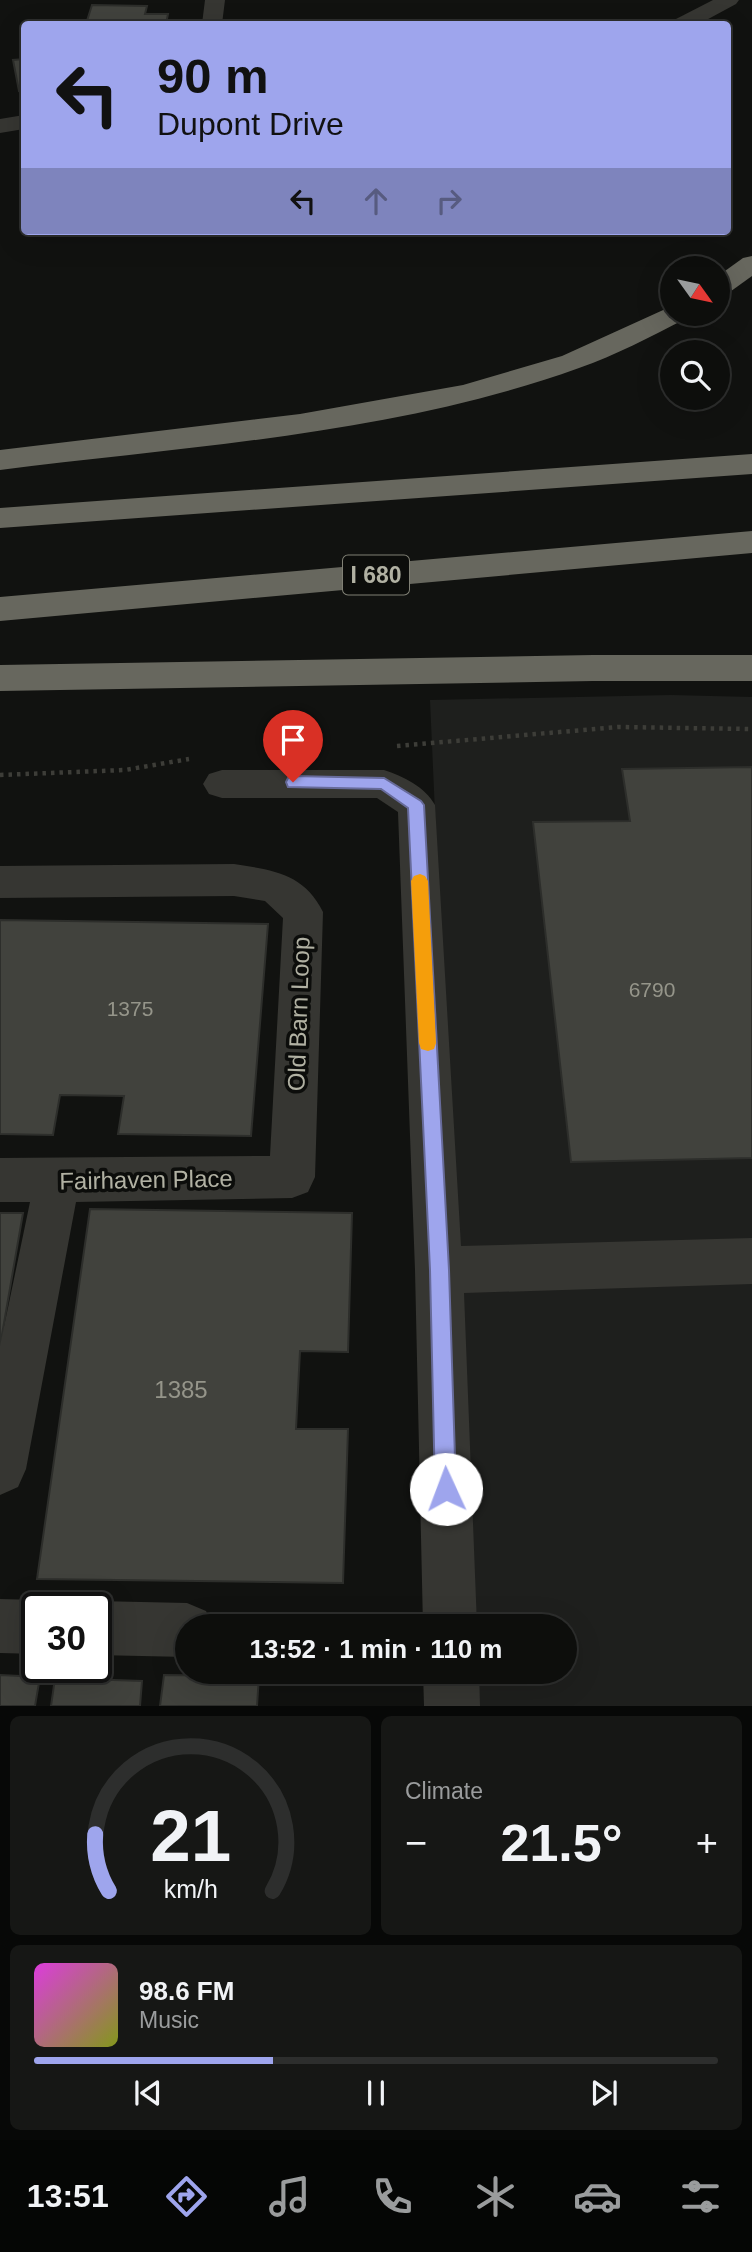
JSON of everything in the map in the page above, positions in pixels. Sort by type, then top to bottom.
[{"type":"highway","points":[[730,280],[752,264]]},
{"type":"highway","points":[[0,460],[343,418],[428,404],[577,361],[660,322]]},
{"type":"highway","points":[[0,518],[752,464]]},
{"type":"highway","name":"I 680","points":[[0,609],[752,542]]},
{"type":"highway","points":[[0,678],[579,668],[752,668]]},
{"type":"street","points":[[212,21],[215,0]]},
{"type":"street","points":[[690,21],[729,0]]},
{"type":"street","points":[[0,126],[21,122]]},
{"type":"street","points":[[222,784],[384,783],[416,805],[439,1270],[450,1614]]},
{"type":"street","name":"Old Barn Loop","points":[[0,883],[234,880],[276,887],[303,912],[292,1177]]},
{"type":"street","name":"Fairhaven Place","points":[[0,1180],[292,1177]]},
{"type":"street","points":[[0,1469],[57,1181]]},
{"type":"street","points":[[439,1270],[752,1261]]},
{"type":"street","points":[[0,1626],[21,1627]]},
{"type":"street","points":[[112,1628],[175,1630]]},
{"type":"street","points":[[451,1684],[452,1706]]},
{"type":"shaded area","points":[[671,695],[752,697],[752,1706],[474,1706],[473,1684],[577,1684],[577,1614],[470,1614],[430,700]]},
{"type":"building","points":[[92,5],[147,6],[145,14],[168,14],[167,21],[87,21]]},
{"type":"building","points":[[21,59],[21,91],[19,91],[13,60]]},
{"type":"building","points":[[752,767],[752,1158],[571,1162],[533,822],[630,821],[622,769]]},
{"type":"building","points":[[0,920],[268,924],[251,1136],[118,1134],[124,1096],[60,1095],[53,1135],[0,1134]]},
{"type":"building","points":[[90,1209],[352,1213],[348,1352],[300,1351],[296,1429],[348,1429],[343,1583],[37,1579]]},
{"type":"building","points":[[0,1213],[23,1213],[0,1346]]},
{"type":"building","points":[[0,1675],[21,1676],[21,1683],[39,1683],[35,1706],[0,1706]]},
{"type":"building","points":[[164,1675],[175,1675],[175,1684],[258,1684],[257,1706],[160,1706]]},
{"type":"building","points":[[142,1681],[140,1706],[51,1706],[54,1683]]},
{"type":"slow traffic","points":[[420,881],[428,1043]]},
{"type":"route","points":[[293,782],[384,783],[416,805],[439,1270],[446,1489]]}]
